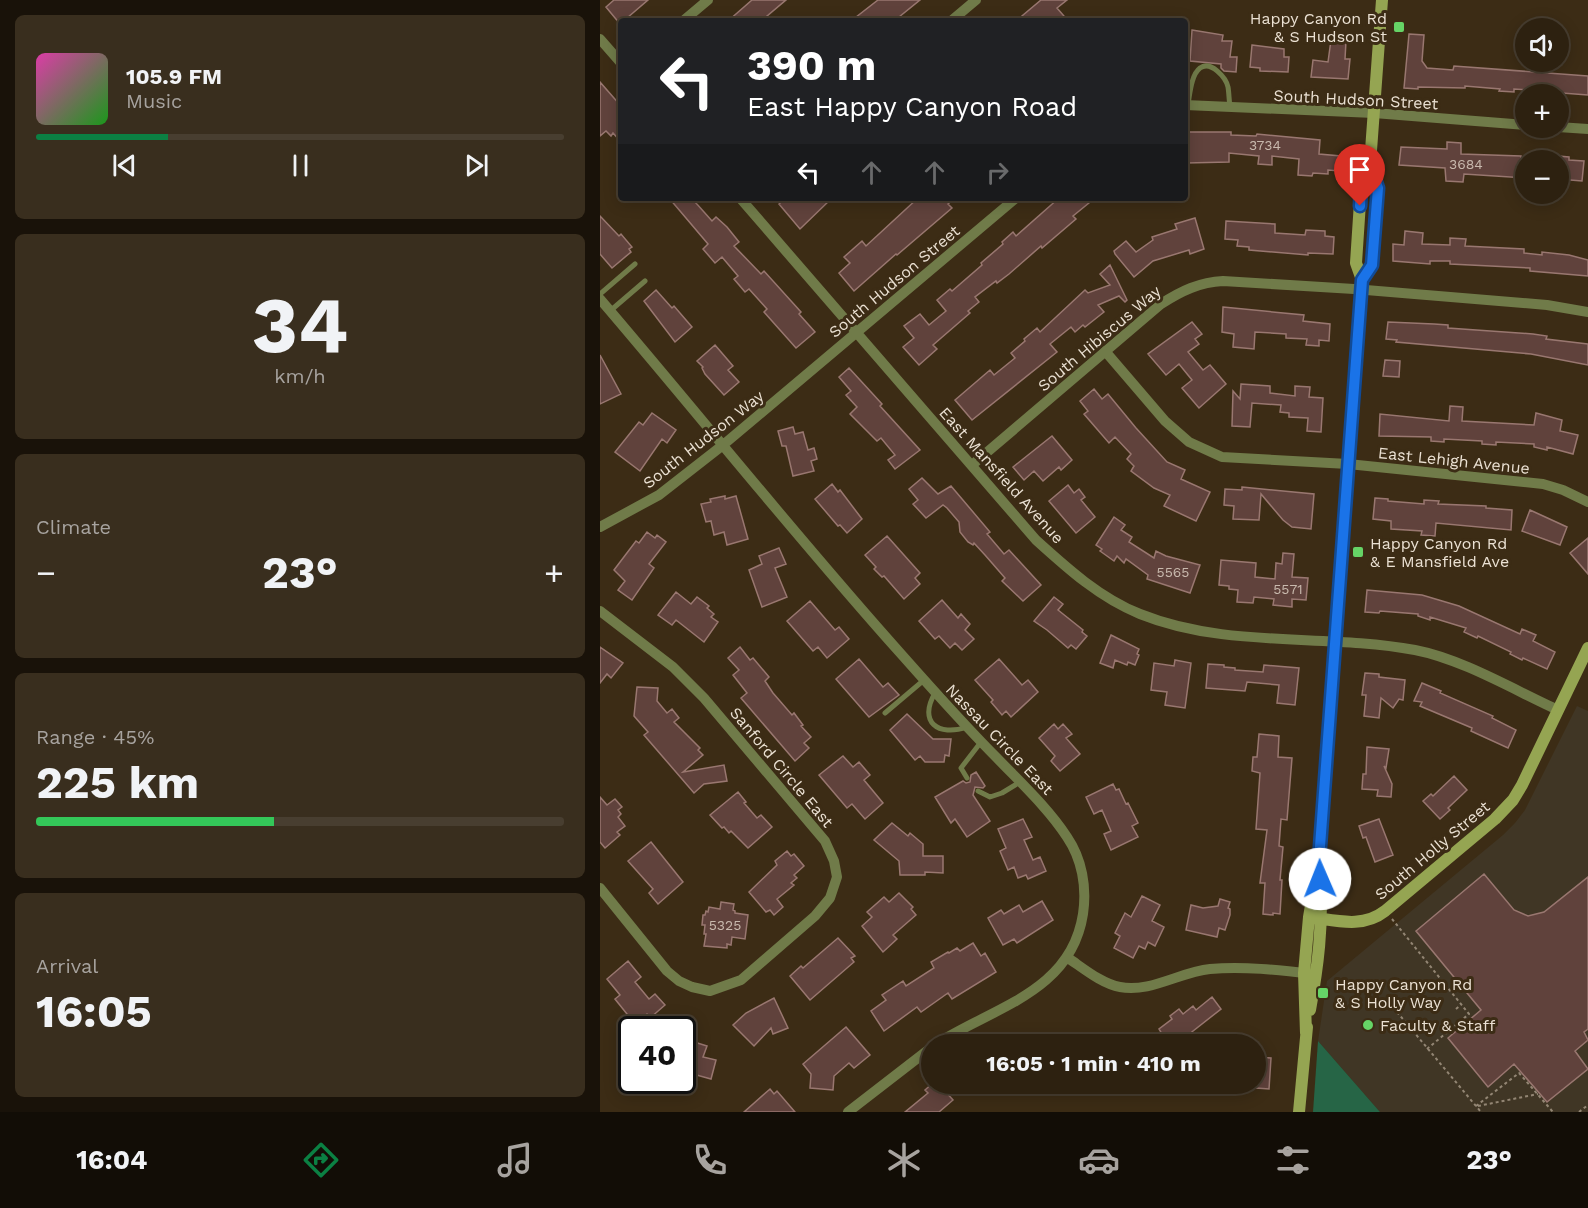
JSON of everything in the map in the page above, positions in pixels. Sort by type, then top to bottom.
[{"type":"street","points":[[687,18],[708,0]]},
{"type":"street","points":[[955,18],[976,0]]},
{"type":"street","points":[[1306,1033],[1304,973],[1308,917],[1319,860],[1361,285],[1356,263],[1361,187],[1370,164],[1382,0]]},
{"type":"street","points":[[600,39],[618,60]]},
{"type":"street","name":"South Hudson Street","points":[[1188,105],[1374,113],[1515,124]]},
{"type":"street","points":[[1569,128],[1588,129]]},
{"type":"street","name":"East Mansfield Avenue","points":[[743,201],[1036,540],[1088,585],[1138,614],[1177,627],[1206,633],[1335,640],[1415,650],[1443,657],[1558,710]]},
{"type":"street","name":"South Hudson Street","points":[[791,388],[1012,201]]},
{"type":"street","name":"South Hibiscus Way","points":[[972,465],[1161,304],[1177,293],[1209,282],[1361,285],[1555,306],[1588,312]]},
{"type":"street","name":"Nassau Circle East","points":[[600,298],[863,612],[966,727],[1060,826],[1069,839],[1084,883],[1083,915],[1077,938],[1068,958],[1044,984],[954,1034]]},
{"type":"street","name":"East Lehigh Avenue","points":[[1105,351],[1165,421],[1189,442],[1222,457],[1348,464],[1543,484],[1563,490],[1588,502]]},
{"type":"street","name":"South Hudson Way","points":[[600,527],[659,495],[791,388]]},
{"type":"street","name":"Sanford Circle East","points":[[600,611],[673,667],[704,698],[825,841],[837,878],[830,898],[815,916],[741,980],[710,991],[679,981],[667,971],[600,888]]},
{"type":"street","name":"South Holly Street","points":[[1308,917],[1365,922],[1385,911],[1506,808],[1532,766],[1588,648]]},
{"type":"street","points":[[1299,1112],[1306,1033],[1317,974],[1322,919],[1319,860]]},
{"type":"street","points":[[1068,958],[1106,982],[1120,987],[1144,987],[1180,975],[1211,969],[1317,974]]},
{"type":"street","points":[[848,1112],[921,1056]]},
{"type":"lane","points":[[1188,99],[1196,73],[1200,68],[1206,66],[1215,68],[1228,84],[1230,106]]},
{"type":"lane","points":[[600,298],[634,264]]},
{"type":"lane","points":[[610,311],[645,281]]},
{"type":"lane","points":[[885,713],[924,680]]},
{"type":"lane","points":[[935,693],[929,704],[928,714],[936,728],[946,731],[966,727]]},
{"type":"lane","points":[[967,778],[961,768],[981,742]]},
{"type":"lane","points":[[978,791],[990,796],[1002,793],[1020,782]]},
{"type":"path","points":[[1385,911],[1469,1014],[1427,1048]]},
{"type":"path","points":[[1456,1009],[1462,1004]]},
{"type":"path","points":[[1397,1012],[1481,1112]]},
{"type":"path","points":[[1476,1106],[1519,1072],[1553,1112]]},
{"type":"path","points":[[1476,1106],[1538,1094]]},
{"type":"path","points":[[1579,1112],[1588,1105]]},
{"type":"shaded area","points":[[1577,706],[1588,711],[1588,1112],[1380,1112],[1318,1041],[1327,981],[1515,823],[1525,810]]},
{"type":"green space","points":[[1318,1041],[1380,1112],[1313,1112]]},
{"type":"building","points":[[614,0],[648,0],[627,18],[618,18],[618,22],[606,7]]},
{"type":"building","points":[[752,0],[786,0],[765,18],[731,18]]},
{"type":"building","points":[[878,0],[920,0],[898,18],[855,18]]},
{"type":"building","points":[[1041,0],[1067,0],[1057,8],[1064,16],[1061,18],[1020,18]]},
{"type":"building","points":[[1192,30],[1223,35],[1222,41],[1232,41],[1230,57],[1237,57],[1236,72],[1224,71],[1221,64],[1190,61]]},
{"type":"building","points":[[1409,34],[1424,35],[1422,61],[1427,68],[1453,70],[1454,66],[1588,76],[1588,95],[1569,94],[1569,84],[1515,84],[1514,92],[1465,86],[1465,88],[1404,88]]},
{"type":"building","points":[[1331,40],[1346,41],[1345,59],[1350,59],[1348,79],[1311,77],[1313,60],[1328,62]]},
{"type":"building","points":[[1252,45],[1284,49],[1284,57],[1289,57],[1288,72],[1260,71],[1260,68],[1250,67]]},
{"type":"building","points":[[600,82],[618,103],[618,139],[613,133],[611,136],[606,131],[600,136]]},
{"type":"building","points":[[1188,132],[1231,132],[1231,135],[1256,136],[1257,134],[1320,140],[1319,154],[1341,156],[1340,171],[1328,170],[1328,174],[1313,173],[1312,176],[1298,175],[1299,159],[1272,156],[1272,165],[1258,164],[1259,156],[1229,153],[1229,162],[1188,163]]},
{"type":"building","points":[[1447,142],[1461,143],[1461,154],[1515,156],[1515,177],[1464,174],[1463,182],[1446,181],[1445,168],[1399,165],[1401,147],[1447,149]]},
{"type":"building","points":[[1569,160],[1584,161],[1582,181],[1569,180]]},
{"type":"building","points":[[672,201],[698,201],[696,203],[712,221],[716,217],[727,227],[739,242],[734,246],[761,274],[764,271],[801,312],[799,314],[815,332],[796,348],[764,312],[767,309],[749,289],[745,292],[734,279],[738,276],[722,257],[715,263],[703,249],[708,244]]},
{"type":"building","points":[[782,201],[829,201],[800,229],[779,204]]},
{"type":"building","points":[[915,201],[952,201],[948,204],[952,208],[854,291],[839,273],[850,263],[844,257],[862,241],[866,246]]},
{"type":"building","points":[[1056,201],[1091,201],[1073,216],[1076,219],[1042,248],[1041,246],[1009,274],[975,297],[979,302],[968,311],[970,313],[933,345],[937,349],[919,365],[903,347],[914,338],[904,326],[920,314],[929,325],[946,311],[937,300],[950,289],[952,291],[982,265],[981,263],[1013,232],[1016,236]]},
{"type":"building","points":[[600,216],[632,247],[629,249],[631,252],[612,268],[600,254]]},
{"type":"building","points":[[1195,218],[1204,249],[1190,254],[1189,250],[1153,261],[1134,277],[1115,254],[1114,251],[1126,241],[1136,252],[1153,240],[1152,237],[1177,229],[1175,224]]},
{"type":"building","points":[[1226,221],[1275,224],[1275,233],[1305,235],[1306,230],[1325,231],[1325,236],[1334,237],[1333,254],[1308,253],[1308,255],[1249,250],[1249,247],[1237,246],[1238,240],[1225,239]]},
{"type":"building","points":[[1405,231],[1423,233],[1422,244],[1450,245],[1450,238],[1466,239],[1465,246],[1524,249],[1524,253],[1542,255],[1542,252],[1569,255],[1588,260],[1588,276],[1530,271],[1530,268],[1450,264],[1450,261],[1430,261],[1430,264],[1393,261],[1393,244],[1404,245]]},
{"type":"building","points":[[1110,265],[1127,300],[1125,302],[1119,296],[1098,305],[1104,312],[1075,332],[1071,327],[1050,344],[1057,352],[972,420],[955,400],[990,370],[994,375],[1015,358],[1011,353],[1025,341],[1024,339],[1037,328],[1040,332],[1085,290],[1088,293],[1110,285],[1100,274]]},
{"type":"building","points":[[656,290],[692,327],[675,342],[644,301]]},
{"type":"building","points":[[1223,307],[1304,315],[1303,321],[1330,324],[1329,341],[1319,340],[1319,346],[1306,345],[1307,339],[1286,338],[1286,334],[1255,332],[1254,349],[1233,347],[1234,334],[1222,332]]},
{"type":"building","points":[[1192,322],[1202,334],[1195,339],[1199,344],[1188,352],[1203,370],[1210,365],[1226,384],[1199,408],[1182,388],[1192,380],[1179,364],[1166,375],[1148,354]]},
{"type":"building","points":[[1388,322],[1448,325],[1448,328],[1533,334],[1547,336],[1546,339],[1588,344],[1588,365],[1531,354],[1396,342],[1397,340],[1386,339]]},
{"type":"building","points":[[715,345],[733,366],[728,370],[739,382],[724,395],[705,374],[703,367],[697,361]]},
{"type":"building","points":[[600,355],[621,394],[600,404]]},
{"type":"building","points":[[1385,360],[1400,361],[1399,377],[1383,376]]},
{"type":"building","points":[[849,368],[920,450],[895,469],[888,460],[895,455],[881,438],[877,441],[850,414],[857,407],[846,395],[851,391],[839,377]]},
{"type":"building","points":[[1241,384],[1270,386],[1270,393],[1295,396],[1295,386],[1310,387],[1309,397],[1323,398],[1321,432],[1307,431],[1308,418],[1289,417],[1289,413],[1280,412],[1281,405],[1252,403],[1250,427],[1232,426],[1233,391],[1240,399]]},
{"type":"building","points":[[1094,389],[1102,399],[1108,394],[1167,462],[1185,470],[1181,479],[1210,492],[1196,521],[1164,506],[1170,495],[1154,488],[1131,471],[1134,466],[1127,459],[1131,454],[1115,437],[1109,443],[1084,414],[1088,411],[1080,401]]},
{"type":"building","points":[[1450,406],[1463,407],[1462,421],[1534,425],[1536,413],[1562,420],[1560,431],[1578,435],[1573,454],[1547,447],[1547,450],[1534,447],[1534,444],[1496,442],[1496,445],[1482,444],[1482,441],[1444,439],[1444,442],[1431,441],[1431,437],[1379,436],[1380,414],[1449,421]]},
{"type":"building","points":[[652,413],[676,430],[667,443],[662,439],[640,471],[615,452],[639,422],[643,425]]},
{"type":"building","points":[[793,427],[795,434],[803,432],[808,450],[814,448],[817,459],[811,461],[814,471],[793,476],[786,446],[782,446],[778,431]]},
{"type":"building","points":[[1052,436],[1072,460],[1061,470],[1059,467],[1043,481],[1034,471],[1024,480],[1013,467]]},
{"type":"building","points":[[922,478],[938,494],[951,486],[990,532],[987,534],[1004,554],[1009,550],[1041,585],[1023,601],[1002,581],[1005,578],[974,543],[973,545],[968,542],[960,532],[959,522],[947,508],[943,505],[926,518],[913,504],[918,500],[909,489]]},
{"type":"building","points":[[832,484],[838,492],[840,490],[862,519],[847,533],[815,499]]},
{"type":"building","points":[[1068,485],[1074,493],[1079,489],[1085,497],[1081,500],[1095,517],[1076,533],[1049,501]]},
{"type":"building","points":[[1242,487],[1314,494],[1311,529],[1292,527],[1261,494],[1259,520],[1233,519],[1234,506],[1224,505],[1225,489],[1242,490]]},
{"type":"building","points":[[725,496],[725,499],[736,496],[748,539],[727,545],[724,532],[714,535],[711,521],[706,522],[701,504],[711,502],[710,499]]},
{"type":"building","points":[[1375,498],[1424,504],[1424,500],[1439,501],[1438,504],[1486,506],[1486,508],[1512,510],[1511,530],[1436,523],[1435,536],[1421,535],[1422,531],[1391,529],[1391,521],[1373,519]]},
{"type":"building","points":[[1530,510],[1567,527],[1560,545],[1522,531]]},
{"type":"building","points":[[1114,517],[1125,525],[1121,530],[1132,537],[1129,542],[1154,558],[1156,551],[1200,565],[1190,593],[1147,579],[1148,575],[1126,559],[1124,563],[1117,556],[1114,561],[1100,551],[1102,549],[1096,545]]},
{"type":"building","points":[[647,532],[655,538],[657,535],[666,542],[649,564],[654,568],[632,600],[618,590],[625,581],[614,570],[636,541],[639,543]]},
{"type":"building","points":[[887,536],[920,573],[915,578],[920,584],[904,599],[884,576],[882,577],[874,569],[876,567],[865,555]]},
{"type":"building","points":[[1588,538],[1588,574],[1570,553]]},
{"type":"building","points":[[779,548],[786,564],[775,568],[787,597],[762,607],[749,570],[762,564],[759,556]]},
{"type":"building","points":[[1283,553],[1294,554],[1292,577],[1308,578],[1306,600],[1292,599],[1292,607],[1273,605],[1274,599],[1254,597],[1253,603],[1237,602],[1238,590],[1219,585],[1221,560],[1256,563],[1255,577],[1275,579],[1276,563],[1282,564]]},
{"type":"building","points":[[1367,590],[1422,595],[1459,606],[1520,634],[1522,629],[1536,635],[1533,641],[1555,652],[1547,669],[1523,658],[1522,660],[1478,636],[1477,638],[1464,632],[1466,628],[1430,617],[1430,620],[1418,614],[1365,612]]},
{"type":"building","points":[[676,592],[691,604],[697,597],[709,606],[707,608],[714,614],[711,617],[718,622],[704,642],[676,620],[672,625],[658,615]]},
{"type":"building","points":[[1054,597],[1063,604],[1058,610],[1087,636],[1076,649],[1071,645],[1068,648],[1034,621]]},
{"type":"building","points":[[942,600],[958,618],[961,614],[970,624],[965,630],[974,639],[962,650],[955,643],[950,648],[939,636],[935,639],[919,621]]},
{"type":"building","points":[[810,601],[835,630],[839,627],[849,639],[827,658],[818,647],[813,651],[787,621]]},
{"type":"building","points":[[1111,635],[1139,649],[1135,665],[1128,662],[1127,665],[1115,660],[1113,668],[1100,663]]},
{"type":"building","points":[[600,647],[623,663],[611,678],[607,674],[600,683]]},
{"type":"building","points":[[740,647],[750,660],[753,658],[769,677],[765,681],[773,693],[792,715],[794,713],[803,725],[801,726],[811,737],[804,743],[809,748],[795,761],[741,698],[747,693],[733,675],[739,670],[728,658]]},
{"type":"building","points":[[859,659],[883,687],[888,683],[899,695],[869,717],[836,679]]},
{"type":"building","points":[[999,659],[1022,685],[1028,680],[1038,692],[1011,717],[1006,711],[1002,715],[991,702],[993,700],[975,680]]},
{"type":"building","points":[[1175,660],[1191,663],[1185,708],[1165,705],[1167,692],[1151,690],[1154,663],[1174,666]]},
{"type":"building","points":[[1208,664],[1224,665],[1224,667],[1235,668],[1235,670],[1263,672],[1264,665],[1299,668],[1295,705],[1277,703],[1279,685],[1247,682],[1245,691],[1206,688]]},
{"type":"building","points":[[1365,673],[1405,680],[1403,700],[1399,699],[1393,708],[1381,698],[1379,718],[1364,716],[1366,695],[1362,695]]},
{"type":"building","points":[[1422,683],[1493,716],[1492,718],[1516,730],[1508,748],[1471,731],[1472,728],[1420,706],[1422,702],[1414,701]]},
{"type":"building","points":[[637,687],[658,688],[657,701],[667,713],[672,709],[679,718],[674,722],[700,748],[698,750],[703,755],[683,772],[724,765],[727,781],[704,784],[694,793],[644,735],[648,732],[634,716]]},
{"type":"building","points":[[907,714],[933,739],[951,739],[949,756],[945,755],[944,762],[925,762],[920,756],[915,760],[890,730]]},
{"type":"building","points":[[1054,724],[1058,729],[1063,724],[1072,734],[1066,738],[1080,754],[1060,771],[1051,761],[1055,756],[1039,738]]},
{"type":"building","points":[[1259,734],[1279,736],[1278,757],[1292,758],[1287,820],[1281,819],[1279,846],[1283,847],[1280,914],[1273,913],[1273,915],[1263,914],[1265,883],[1260,883],[1267,830],[1256,829],[1260,773],[1252,771],[1253,757],[1257,757]]},
{"type":"building","points":[[1367,747],[1389,749],[1386,768],[1384,766],[1392,784],[1391,797],[1377,796],[1378,790],[1362,789],[1363,774],[1366,774]]},
{"type":"building","points":[[843,756],[853,767],[859,762],[870,775],[864,780],[883,803],[865,819],[852,804],[847,808],[819,775]]},
{"type":"building","points":[[976,772],[985,786],[975,787],[973,795],[990,821],[967,837],[955,819],[951,823],[935,797],[963,781],[970,782],[971,775]]},
{"type":"building","points":[[1454,776],[1467,790],[1440,819],[1423,801],[1431,794],[1433,796]]},
{"type":"building","points":[[1113,784],[1116,790],[1119,789],[1126,804],[1128,803],[1138,823],[1132,826],[1138,837],[1111,850],[1104,834],[1111,831],[1102,810],[1094,814],[1086,797]]},
{"type":"building","points":[[738,792],[757,818],[761,815],[772,827],[748,848],[731,831],[729,833],[724,827],[722,828],[710,815]]},
{"type":"building","points":[[600,797],[607,805],[615,799],[622,807],[618,810],[621,814],[618,817],[625,826],[617,832],[620,835],[605,848],[600,842]]},
{"type":"building","points":[[1023,819],[1032,837],[1024,840],[1033,860],[1040,857],[1046,871],[1028,879],[1026,875],[1018,878],[1014,867],[1008,870],[1000,851],[1006,848],[998,829]]},
{"type":"building","points":[[1379,819],[1393,855],[1375,862],[1366,837],[1363,838],[1359,826]]},
{"type":"building","points":[[892,823],[908,836],[910,833],[923,844],[923,856],[943,856],[943,873],[925,872],[925,875],[900,875],[899,861],[874,840]]},
{"type":"building","points":[[651,842],[683,882],[658,904],[649,893],[653,889],[628,861]]},
{"type":"building","points":[[787,851],[791,856],[794,854],[804,866],[794,875],[797,878],[791,883],[794,885],[777,899],[783,907],[774,915],[770,910],[766,912],[749,892],[777,865],[775,861]]},
{"type":"building","points":[[1484,874],[1514,910],[1528,916],[1544,912],[1588,877],[1588,1029],[1584,1032],[1588,1040],[1575,1051],[1588,1069],[1547,1102],[1514,1064],[1488,1087],[1448,1038],[1481,1010],[1416,931]]},
{"type":"building","points":[[899,893],[913,907],[911,909],[916,915],[893,935],[897,939],[883,952],[862,926],[872,917],[867,912],[884,897],[889,902]]},
{"type":"building","points":[[1142,896],[1160,905],[1152,921],[1164,927],[1155,946],[1148,942],[1145,949],[1139,946],[1133,958],[1114,948],[1120,936],[1115,933],[1125,913],[1131,917]]},
{"type":"building","points":[[1220,899],[1230,902],[1228,908],[1230,915],[1225,930],[1219,928],[1217,937],[1186,930],[1191,905],[1203,908],[1218,906]]},
{"type":"building","points":[[1042,901],[1053,920],[1017,943],[1014,939],[1003,945],[988,918],[1001,910],[1004,914],[1019,905],[1023,912]]},
{"type":"building","points":[[721,902],[734,904],[735,913],[748,915],[745,939],[732,937],[731,945],[727,944],[727,948],[704,946],[706,934],[704,934],[705,925],[702,925],[703,915],[706,911],[708,912],[709,907],[720,909]]},
{"type":"building","points":[[838,938],[855,956],[851,958],[854,962],[810,1000],[790,976]]},
{"type":"building","points":[[973,943],[981,956],[985,953],[996,972],[952,999],[948,993],[921,1012],[917,1007],[884,1031],[871,1011],[886,1000],[882,995],[903,981],[906,986],[934,968],[931,962],[948,952],[957,948],[960,951]]},
{"type":"building","points":[[628,961],[641,977],[635,982],[649,999],[655,994],[665,1005],[652,1016],[647,1014],[629,1016],[615,999],[620,995],[607,979]]},
{"type":"building","points":[[1212,997],[1221,1009],[1189,1034],[1162,1034],[1159,1029],[1172,1019],[1170,1016],[1179,1009],[1183,1014],[1193,1006],[1196,1010]]},
{"type":"building","points":[[774,998],[788,1028],[773,1034],[771,1028],[754,1046],[733,1025],[746,1013]]},
{"type":"building","points":[[846,1027],[870,1055],[854,1068],[849,1063],[834,1076],[833,1090],[810,1088],[811,1074],[803,1064]]},
{"type":"building","points":[[696,1043],[707,1046],[703,1057],[716,1060],[711,1079],[696,1075]]},
{"type":"building","points":[[1266,1058],[1271,1058],[1269,1089],[1266,1089]]},
{"type":"building","points":[[770,1089],[774,1094],[777,1091],[795,1112],[744,1112]]},
{"type":"building","points":[[927,1094],[948,1094],[953,1100],[939,1112],[905,1112]]},
{"type":"place","name":"Happy Canyon Rd & S Hudson St","points":[[1399,27]]},
{"type":"place","name":"Happy Canyon Rd & E Mansfield Ave","points":[[1358,552]]},
{"type":"place","name":"Happy Canyon Rd & S Holly Way","points":[[1323,993]]},
{"type":"place","name":"Faculty & Staff","points":[[1368,1025]]},
{"type":"route","points":[[1320,879],[1319,860],[1362,280],[1372,265],[1378,188],[1370,164],[1361,187],[1360,206]]}]
